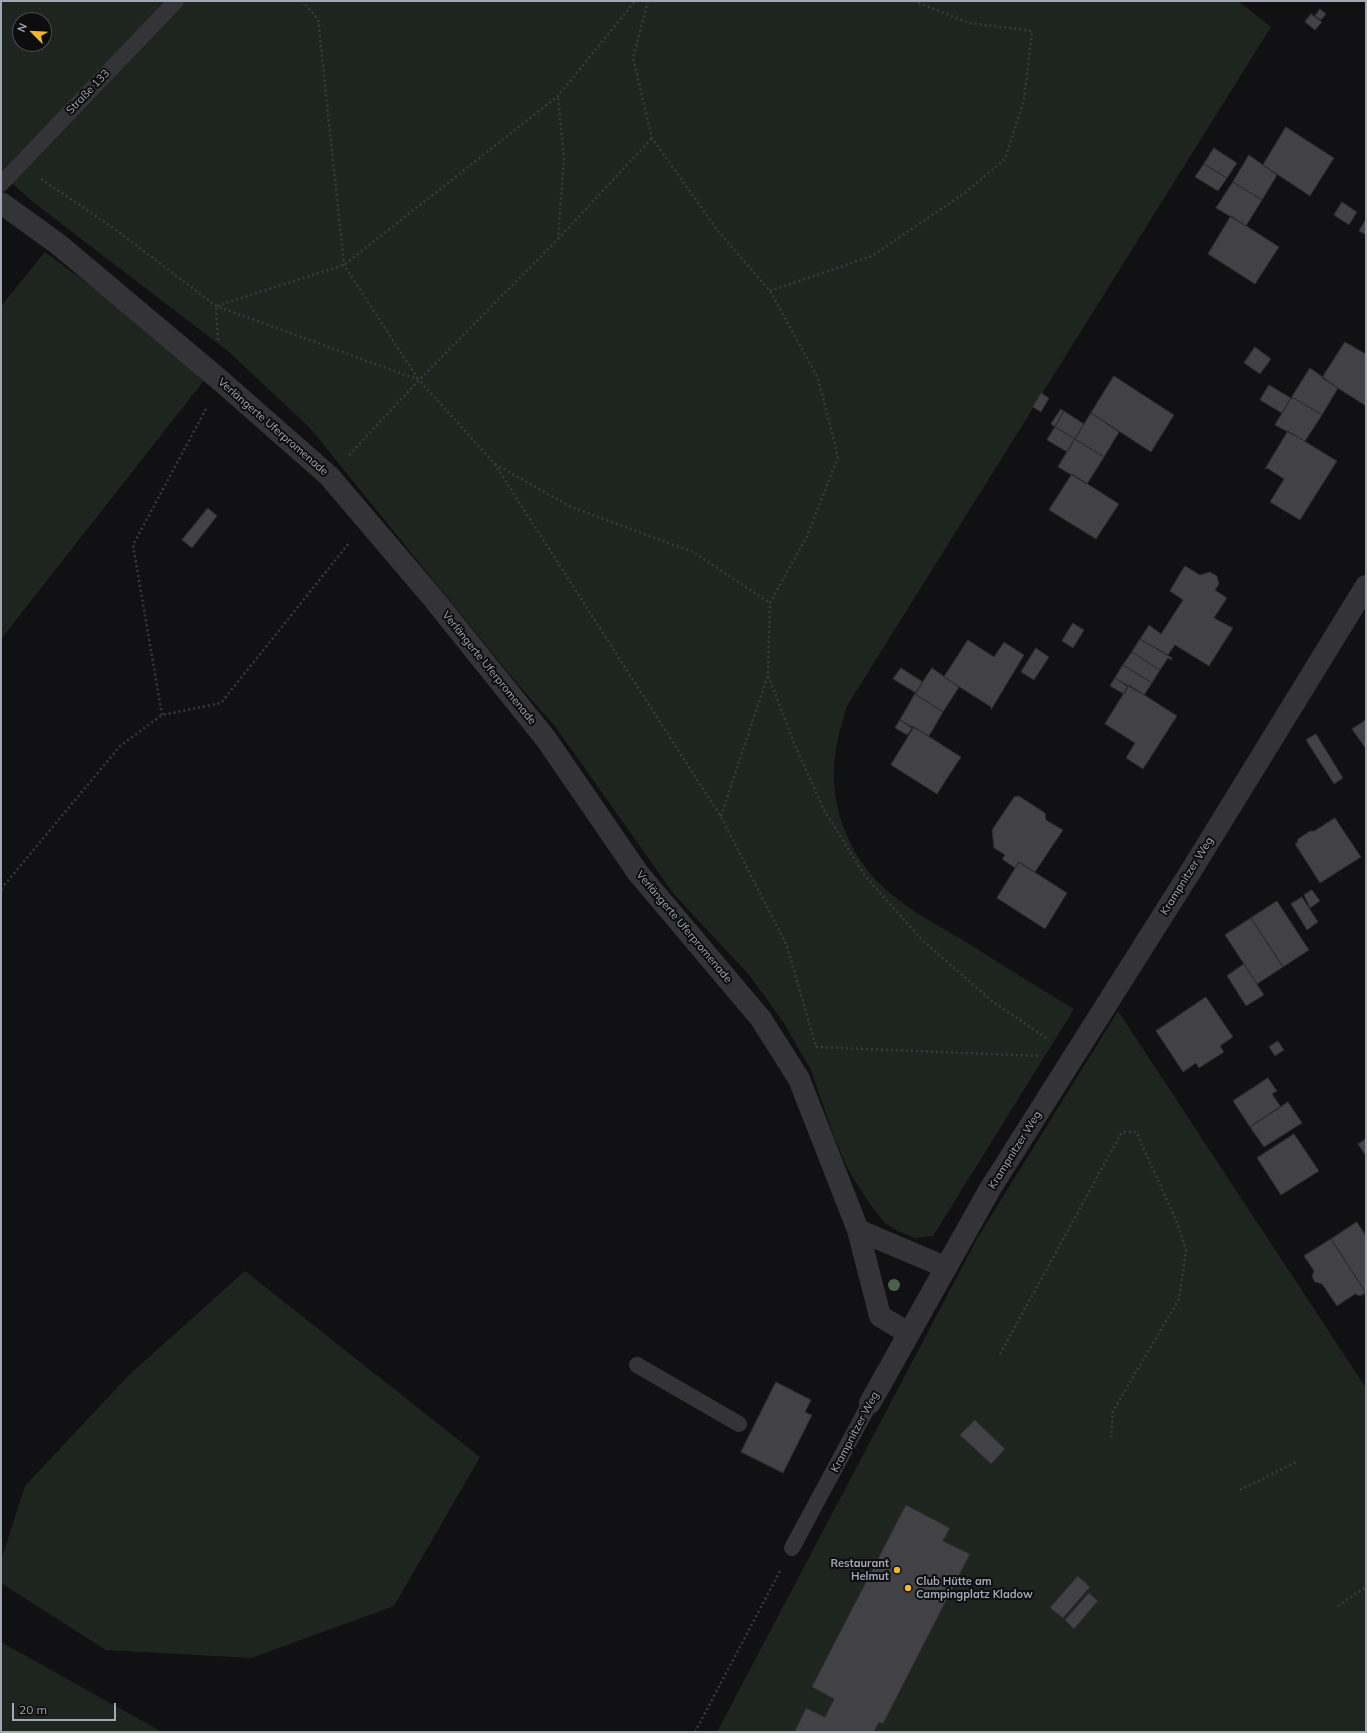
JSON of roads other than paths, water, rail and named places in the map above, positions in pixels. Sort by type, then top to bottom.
[{"type":"street","name":"Verlängerte Uferpromenade","points":[[1,203],[58,244],[221,381],[329,476],[432,597],[546,739],[638,873],[761,1019],[799,1079],[858,1230],[880,1316],[908,1333]]},
{"type":"street","name":"Krampnitzer Weg","points":[[870,1403],[990,1189],[1074,1057],[1366,586]]},
{"type":"street","points":[[858,1230],[945,1267]]},
{"type":"lane","name":"Straße 133","points":[[1,184],[176,1]]},
{"type":"lane","points":[[637,1365],[739,1424]]},
{"type":"lane","name":"Krampnitzer Weg","points":[[792,1548],[870,1403]]},
{"type":"place","name":"Restaurant Helmut","points":[[897,1570]]},
{"type":"place","name":"Club Hütte am Campingplatz Kladow","points":[[908,1588]]}]
